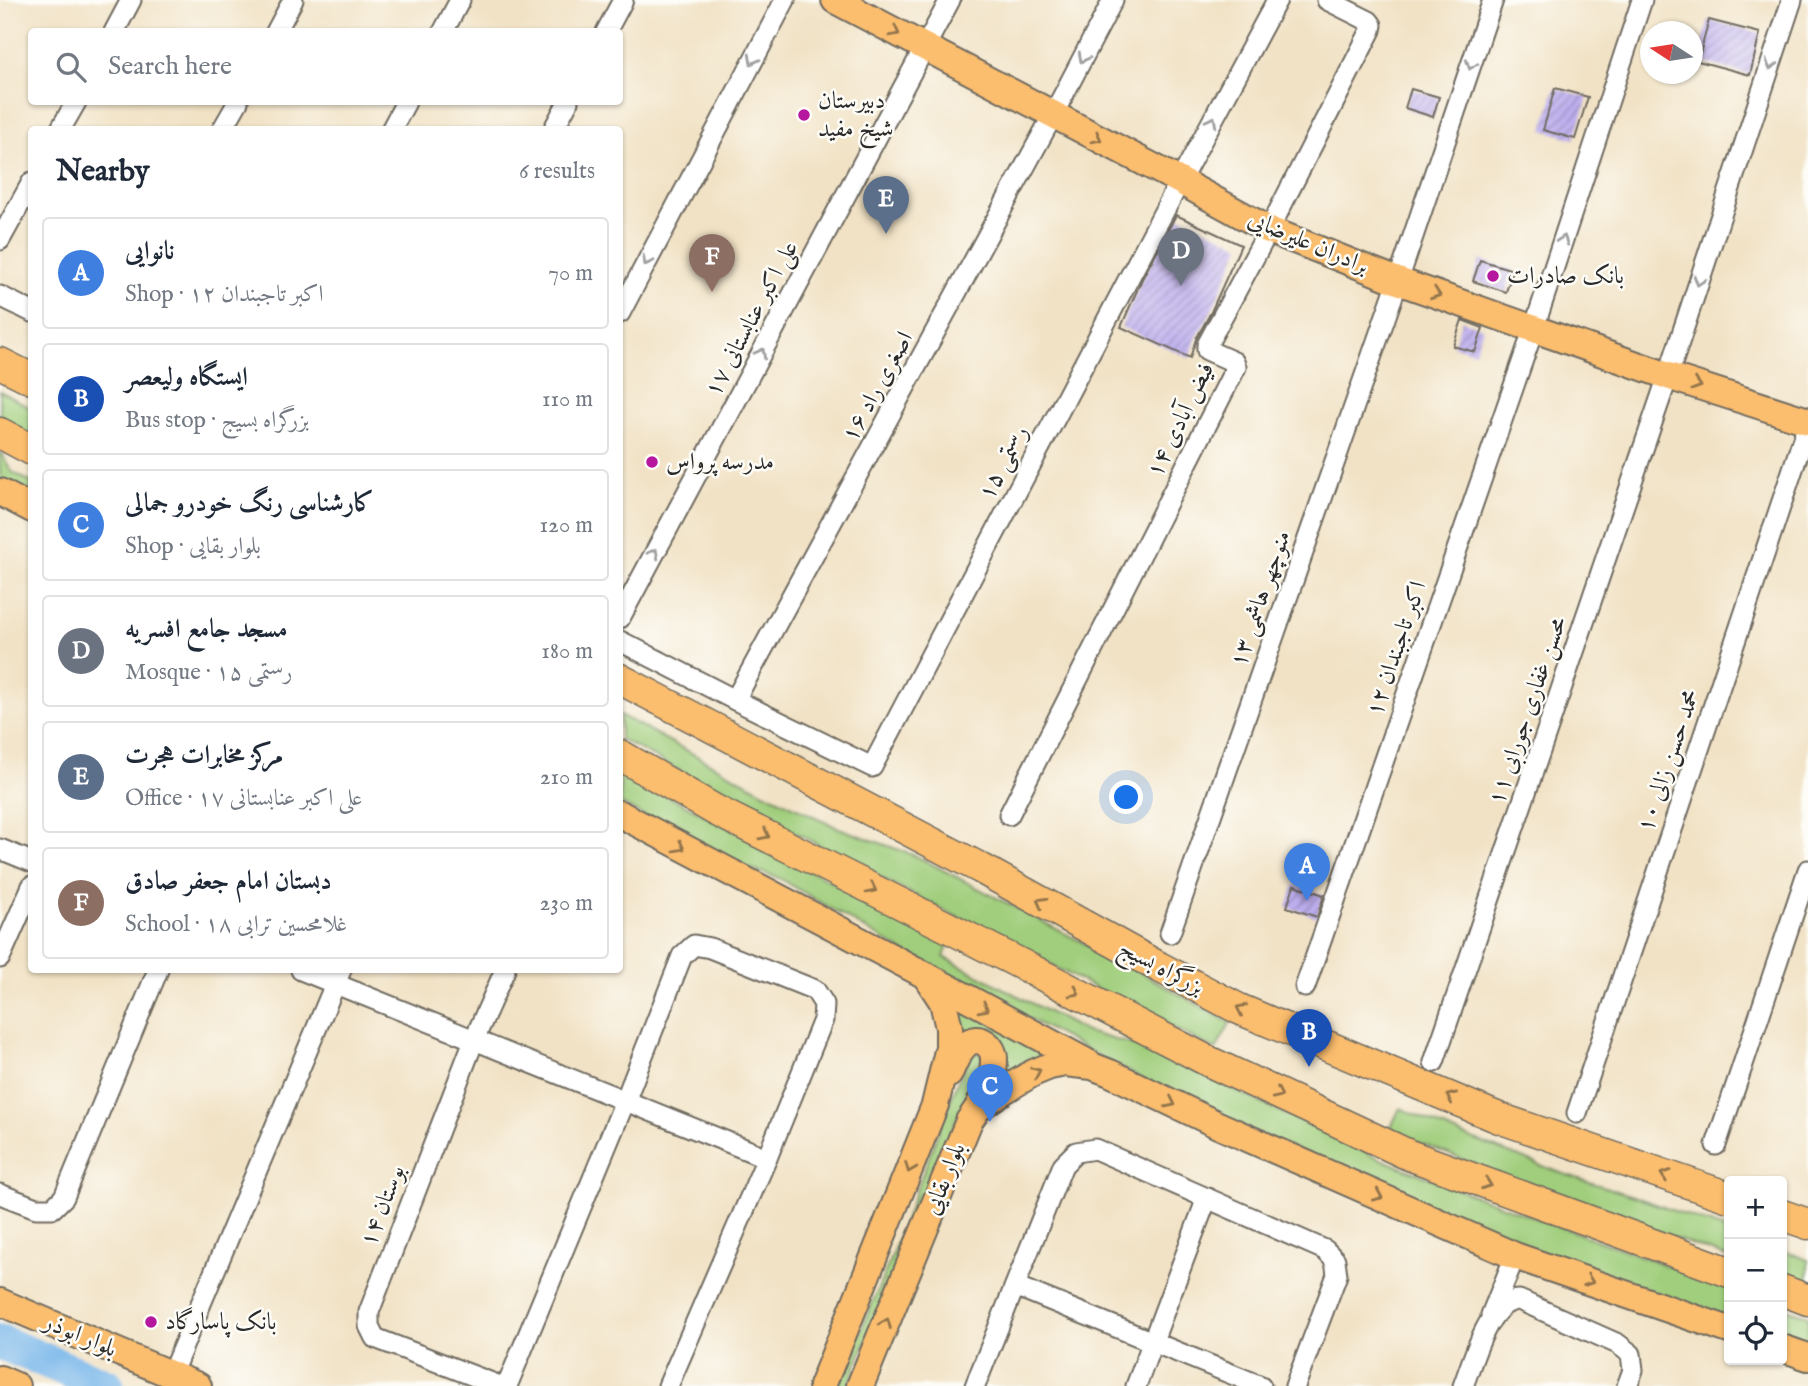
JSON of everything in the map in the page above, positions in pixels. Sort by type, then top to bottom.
[{"type":"highway","points":[[0,363],[28,377]]},
{"type":"highway","points":[[0,433],[28,448]]},
{"type":"highway","name":"بزرگراه بسیج","points":[[623,681],[982,869],[1239,1009],[1499,1118],[1724,1195]]},
{"type":"highway","points":[[623,757],[715,810],[1210,1062],[1384,1144],[1434,1165],[1724,1270]]},
{"type":"highway","points":[[1787,1217],[1808,1224]]},
{"type":"highway","points":[[1787,1292],[1808,1300]]},
{"type":"main road","name":"برادران علیرضایی","points":[[835,0],[1269,230],[1398,281],[1808,423]]},
{"type":"main road","points":[[0,492],[28,507]]},
{"type":"main road","points":[[623,816],[1101,1069],[1218,1125],[1515,1256],[1724,1328]]},
{"type":"main road","name":"بلوار بقایی","points":[[822,1386],[935,1105],[949,1047],[949,1028],[943,1002],[925,975]]},
{"type":"main road","points":[[935,1105],[954,1062],[968,1043],[975,1040],[984,1041],[992,1048],[995,1061],[989,1084],[978,1108]]},
{"type":"main road","name":"بلوار بقایی","points":[[860,1386],[969,1121],[978,1108],[1032,1073],[1050,1066],[1065,1063],[1101,1069]]},
{"type":"main road","name":"بلوار ابوذر","points":[[0,1302],[198,1386]]},
{"type":"main road","points":[[1787,1350],[1808,1357]]},
{"type":"main road","points":[[0,1379],[16,1386]]},
{"type":"street","points":[[116,28],[131,0]]},
{"type":"street","points":[[277,28],[293,0]]},
{"type":"street","points":[[445,28],[460,0]]},
{"type":"street","points":[[608,28],[623,0]]},
{"type":"street","points":[[623,307],[785,0]]},
{"type":"street","name":"علی اکبر عنابستانی ۱۷","points":[[623,612],[950,0]]},
{"type":"street","name":"اصغری راد ۱۶","points":[[735,701],[1113,0]]},
{"type":"street","name":"رستمی ۱۵","points":[[735,701],[872,767],[1277,0]]},
{"type":"street","name":"فیض آبادی ۱۴","points":[[1009,815],[1236,367],[1234,362],[1207,350],[1207,345],[1371,30],[1372,25],[1368,21],[1327,0]]},
{"type":"street","name":"منوچهر هاشمی ۱۳","points":[[1170,933],[1398,281],[1493,0]]},
{"type":"street","name":"اکبر تاجبندان ۱۲","points":[[1305,986],[1534,328],[1642,0]]},
{"type":"street","name":"محسن غفاری جورابی ۱۱","points":[[1434,1062],[1668,376],[1792,0]]},
{"type":"street","points":[[62,126],[74,105]]},
{"type":"street","points":[[224,126],[236,105]]},
{"type":"street","points":[[393,126],[404,105]]},
{"type":"street","points":[[555,126],[566,105]]},
{"type":"street","points":[[0,240],[28,189]]},
{"type":"street","points":[[0,296],[28,310]]},
{"type":"street","name":"محمد حسن زالی ۱۰","points":[[1577,1114],[1808,423]]},
{"type":"street","points":[[623,644],[735,701]]},
{"type":"street","points":[[0,849],[28,860]]},
{"type":"street","points":[[1716,1145],[1808,870]]},
{"type":"street","points":[[0,958],[28,895]]},
{"type":"street","points":[[506,1386],[625,1101],[682,956],[694,946],[710,948],[815,990],[824,1004],[823,1020],[767,1158],[668,1386]]},
{"type":"street","points":[[0,1194],[36,1208],[53,1208],[64,1197],[157,973]]},
{"type":"street","points":[[320,973],[338,976],[474,1040],[767,1158]]},
{"type":"street","name":"بوستان ۱۴","points":[[500,1386],[375,1338],[369,1326],[369,1312],[474,1040],[504,973]]},
{"type":"street","points":[[171,1375],[338,976]]},
{"type":"street","points":[[975,1386],[1063,1165],[1076,1152],[1095,1149],[1325,1250],[1335,1260],[1337,1275],[1295,1386]]},
{"type":"street","points":[[1136,1386],[1208,1198]]},
{"type":"street","points":[[1463,1386],[1515,1256]]},
{"type":"street","points":[[1015,1286],[1262,1386]]},
{"type":"street","points":[[1490,1319],[1504,1304],[1519,1300],[1618,1344],[1631,1354],[1633,1370],[1626,1386]]},
{"type":"green space","points":[[0,391],[28,406],[28,435],[0,419]]},
{"type":"green space","points":[[0,451],[12,472],[28,480],[28,497],[0,483]]},
{"type":"green space","points":[[623,717],[836,827],[916,856],[1145,975],[1230,1023],[1216,1050],[866,870],[623,741]]},
{"type":"green space","points":[[623,773],[949,943],[944,957],[1086,1032],[1155,1053],[1385,1161],[1724,1286],[1724,1319],[1552,1258],[1189,1104],[906,953],[779,878],[727,861],[623,805]]},
{"type":"green space","points":[[947,996],[1052,1056],[998,1087],[1002,1064],[963,1034]]},
{"type":"green space","points":[[975,1052],[983,1056],[980,1071],[967,1093],[848,1386],[838,1386],[886,1270],[957,1083]]},
{"type":"green space","points":[[1400,1108],[1451,1131],[1561,1173],[1724,1229],[1724,1256],[1531,1186],[1389,1131]]},
{"type":"green space","points":[[1787,1252],[1808,1260],[1808,1286],[1787,1279]]},
{"type":"green space","points":[[1787,1309],[1808,1316],[1808,1348],[1787,1341]]},
{"type":"building","points":[[1709,20],[1760,33],[1750,75],[1703,62],[1703,42]]},
{"type":"building","points":[[1555,88],[1588,97],[1575,139],[1543,130]]},
{"type":"building","points":[[1411,89],[1439,97],[1433,117],[1405,108]]},
{"type":"building","points":[[1176,215],[1241,245],[1196,339],[1190,358],[1121,327],[1142,279]]},
{"type":"building","name":"بانک صادرات","points":[[1480,260],[1513,270],[1506,292],[1473,281]]},
{"type":"building","points":[[1462,320],[1483,328],[1475,352],[1453,346]]},
{"type":"building","points":[[1294,885],[1324,895],[1317,917],[1287,907]]},
{"type":"waterway","points":[[0,1342],[107,1386]]},
{"type":"place","name":"دبیرستان شیخ مفید","points":[[804,115]]},
{"type":"place","name":"مرکز مخابرات هجرت","points":[[886,234]]},
{"type":"place","name":"بانک صادرات","points":[[1493,276]]},
{"type":"place","name":"مسجد جامع افسریه","points":[[1181,286]]},
{"type":"place","name":"دبستان امام جعفر صادق","points":[[712,292]]},
{"type":"place","name":"مدرسه پرواس","points":[[652,462]]},
{"type":"place","name":"نانوایی","points":[[1307,901]]},
{"type":"place","name":"ایستگاه ولیعصر","points":[[1309,1067]]},
{"type":"place","name":"کارشناسی رنگ خودرو جمالی","points":[[990,1122]]},
{"type":"place","name":"بانک پاسارگاد","points":[[151,1322]]}]
